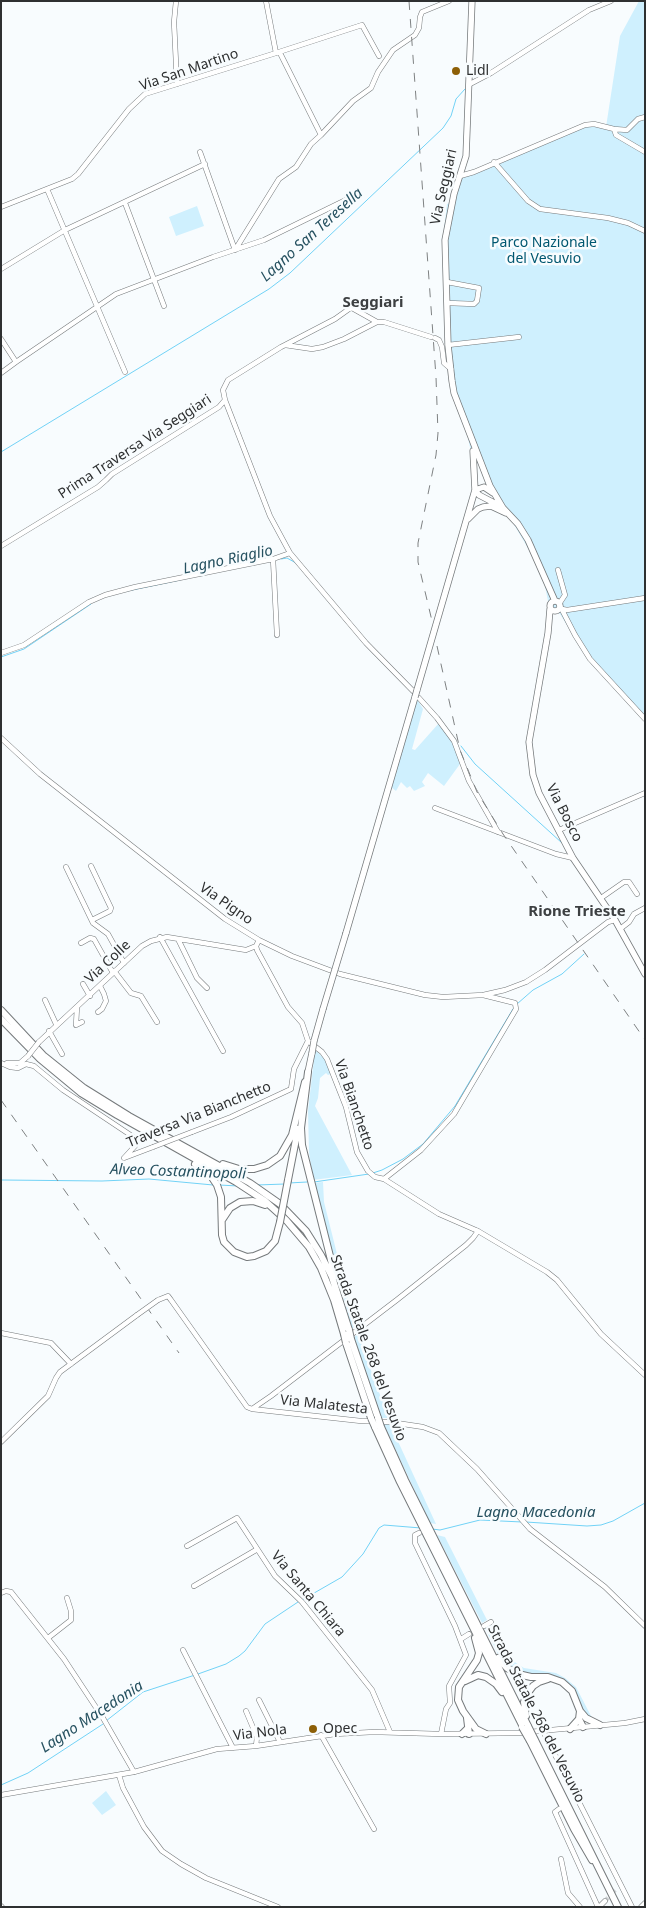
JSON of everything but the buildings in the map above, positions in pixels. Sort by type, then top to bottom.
[{"type":"highway","name":"Strada Statale 268 del Vesuvio","points":[[1,1010],[43,1055],[75,1081],[106,1102],[249,1186],[286,1220],[309,1247],[326,1279],[378,1427],[455,1591],[614,1893],[618,1907]]},
{"type":"highway","name":"Strada Statale 268 del Vesuvio","points":[[1,1019],[40,1059],[72,1086],[103,1107],[236,1182],[260,1190],[291,1215],[314,1242],[327,1265],[341,1305],[346,1332]]},
{"type":"highway","points":[[155,1130],[225,1165],[246,1170],[260,1168],[274,1161],[289,1143],[308,1072]]},
{"type":"highway","points":[[308,1072],[301,1135],[304,1159],[337,1282],[341,1305]]},
{"type":"highway","points":[[160,1140],[204,1169],[216,1182],[221,1202],[222,1236],[229,1248],[240,1255],[254,1256],[266,1251],[271,1247],[277,1236],[308,1072]]},
{"type":"highway","points":[[221,1224],[234,1204],[247,1200],[259,1202],[276,1214],[309,1247]]},
{"type":"highway","name":"Strada Statale 268 del Vesuvio","points":[[431,1537],[481,1625],[526,1727]]},
{"type":"highway","points":[[455,1591],[475,1636],[479,1653],[474,1666],[458,1692],[458,1700],[467,1717],[470,1730]]},
{"type":"highway","points":[[481,1625],[501,1662],[507,1668],[523,1676],[551,1679],[562,1682],[567,1686],[572,1691],[583,1719],[584,1727]]},
{"type":"highway","points":[[462,1683],[472,1676],[478,1675],[491,1679],[526,1727]]},
{"type":"highway","points":[[526,1727],[524,1709],[527,1694],[539,1682],[551,1679]]},
{"type":"highway","points":[[583,1719],[600,1725]]},
{"type":"highway","points":[[570,1729],[583,1719]]},
{"type":"highway","points":[[462,1734],[470,1730],[486,1734]]},
{"type":"highway","name":"Strada Statale 268 del Vesuvio","points":[[534,1740],[574,1829],[614,1893]]},
{"type":"main road","name":"Via Seggiari","points":[[450,356],[448,345],[445,240],[454,194],[466,156],[472,1]]},
{"type":"main road","name":"Via Bosco","points":[[450,356],[454,393],[483,471],[503,508],[528,540],[558,609],[529,742],[535,782],[574,858],[615,920],[645,974]]},
{"type":"main road","name":"Via Bosco","points":[[473,443],[475,490],[479,495],[503,508]]},
{"type":"main road","points":[[308,1072],[312,1053],[311,1041],[323,1009],[346,933],[475,490],[484,488],[494,494]]},
{"type":"main road","points":[[467,520],[478,509],[491,506],[511,516]]},
{"type":"street","points":[[176,1],[177,84]]},
{"type":"street","points":[[266,1],[278,53],[321,134]]},
{"type":"street","points":[[235,250],[279,179],[296,167],[311,144],[353,101],[371,88],[378,72],[393,50],[415,35],[419,28],[422,12],[449,1]]},
{"type":"street","points":[[470,84],[492,73],[590,10],[611,1]]},
{"type":"street","name":"Via San Martino","points":[[1,206],[72,179],[137,100],[145,94],[362,25],[379,56]]},
{"type":"street","points":[[460,176],[474,172],[585,124],[594,124],[614,130],[627,130],[638,119],[645,117]]},
{"type":"street","points":[[614,130],[616,135],[645,152]]},
{"type":"street","points":[[200,152],[235,250]]},
{"type":"street","points":[[494,162],[528,201],[540,209],[608,218],[628,223],[645,231]]},
{"type":"street","points":[[1,269],[65,230],[205,164]]},
{"type":"street","points":[[47,189],[125,372]]},
{"type":"street","points":[[1,372],[116,294],[264,240],[358,194]]},
{"type":"street","points":[[125,203],[164,306]]},
{"type":"street","points":[[447,282],[479,288],[477,301],[474,304],[448,303]]},
{"type":"street","name":"Prima Traversa Via Seggiari","points":[[1,546],[102,484],[112,474],[219,406],[226,400],[223,390],[228,380],[285,345],[352,308],[377,322]]},
{"type":"street","points":[[285,345],[305,349],[323,347],[377,322],[384,322],[439,340],[444,363],[451,369]]},
{"type":"street","points":[[448,345],[519,337]]},
{"type":"street","points":[[1,338],[16,362]]},
{"type":"street","points":[[443,353],[450,356]]},
{"type":"street","points":[[226,400],[270,516],[290,553],[366,643],[438,718],[454,741],[469,781],[498,832]]},
{"type":"street","points":[[1,653],[24,645],[89,602],[105,595],[135,587],[273,559],[290,553]]},
{"type":"street","points":[[273,559],[277,635]]},
{"type":"street","points":[[558,570],[565,595],[558,609]]},
{"type":"street","points":[[558,609],[645,598]]},
{"type":"street","points":[[558,609],[590,659],[645,720]]},
{"type":"street","name":"Via Pigno","points":[[1,738],[40,774],[225,919],[259,940],[313,965],[405,990],[443,997],[483,995],[505,990],[526,982],[545,970],[608,922],[615,920]]},
{"type":"street","points":[[559,830],[645,793]]},
{"type":"street","points":[[434,808],[556,854],[574,858]]},
{"type":"street","points":[[66,866],[92,920],[96,926],[108,934],[124,963]]},
{"type":"street","points":[[91,866],[111,909],[92,920]]},
{"type":"street","points":[[601,898],[624,882],[628,882],[637,894]]},
{"type":"street","points":[[620,929],[629,922],[634,914],[645,908]]},
{"type":"street","points":[[81,944],[90,938],[94,939],[114,972],[131,994],[141,996],[157,1022]]},
{"type":"street","points":[[160,938],[246,950],[256,946],[259,940]]},
{"type":"street","points":[[160,938],[223,1051]]},
{"type":"street","name":"Via Colle","points":[[1,1062],[20,1063],[56,1024],[90,996],[142,946],[160,938]]},
{"type":"street","points":[[178,939],[197,978],[208,988]]},
{"type":"street","name":"Via Bianchetto","points":[[256,946],[288,1007],[302,1022],[311,1041],[327,1059],[346,1107],[357,1152],[372,1176],[384,1179],[439,1214],[478,1231],[552,1276],[601,1334],[645,1375]]},
{"type":"street","points":[[83,984],[90,996]]},
{"type":"street","points":[[98,1012],[106,1001],[100,986]]},
{"type":"street","name":"Via Pigno","points":[[384,1179],[421,1150],[454,1114],[518,1003],[483,995]]},
{"type":"street","points":[[45,1000],[56,1024]]},
{"type":"street","points":[[77,1007],[76,1024],[82,1022]]},
{"type":"street","points":[[49,1031],[62,1054]]},
{"type":"street","name":"Traversa Via Bianchetto","points":[[1,1062],[10,1067],[18,1068],[26,1064],[34,1066],[63,1090],[132,1136],[136,1143],[135,1146],[124,1158],[232,1117],[290,1090],[294,1069],[311,1041]]},
{"type":"street","name":"Via Malatesta","points":[[252,1409],[398,1299],[466,1245],[478,1231]]},
{"type":"street","points":[[1,1442],[48,1396],[57,1375],[158,1300],[168,1296],[247,1407],[252,1409]]},
{"type":"street","points":[[1,1333],[51,1343],[71,1364]]},
{"type":"street","name":"Via Malatesta","points":[[252,1409],[362,1421],[390,1422],[423,1427],[438,1433],[469,1460],[530,1529],[605,1587],[645,1626]]},
{"type":"street","name":"Via Santa Chiara","points":[[187,1546],[236,1518],[275,1576],[302,1602],[372,1690],[390,1732]]},
{"type":"street","points":[[419,1533],[415,1535],[415,1542],[461,1639],[466,1655],[449,1686],[450,1701],[449,1707],[446,1709],[441,1734]]},
{"type":"street","points":[[194,1586],[256,1550]]},
{"type":"street","points":[[1,1593],[10,1592],[48,1638],[94,1704],[134,1772]]},
{"type":"street","points":[[48,1638],[71,1620],[71,1611],[66,1598]]},
{"type":"street","points":[[481,1625],[491,1622]]},
{"type":"street","points":[[461,1639],[468,1634]]},
{"type":"street","points":[[183,1650],[233,1748]]},
{"type":"street","points":[[258,1700],[280,1742]]},
{"type":"street","points":[[246,1711],[257,1737],[256,1746]]},
{"type":"street","points":[[486,1734],[570,1729],[645,1719]]},
{"type":"street","points":[[543,1731],[632,1907]]},
{"type":"street","name":"Via Nola","points":[[1,1795],[134,1772],[204,1752],[256,1746],[321,1735],[355,1732],[462,1734]]},
{"type":"street","points":[[321,1735],[374,1829]]},
{"type":"street","points":[[119,1775],[123,1788],[138,1816],[154,1842],[162,1851],[206,1878],[278,1907]]},
{"type":"street","points":[[570,1802],[576,1798]]},
{"type":"street","points":[[558,1809],[555,1812],[598,1907],[605,1901]]},
{"type":"street","points":[[561,1859],[568,1893],[580,1907]]},
{"type":"street","points":[[614,1893],[620,1884]]},
{"type":"street","points":[[641,1907],[645,1902]]},
{"type":"green space","name":"Parco Nazionale del Vesuvio","points":[[639,1],[645,1],[645,722],[613,687],[580,646],[560,614],[549,606],[543,576],[535,560],[471,452],[467,433],[452,391],[444,321],[446,301],[443,238],[447,204],[450,203],[455,180],[583,125],[606,127],[620,36]]},
{"type":"green space","points":[[197,206],[204,226],[176,236],[169,217]]},
{"type":"green space","points":[[417,699],[423,709],[412,749],[415,750],[439,723],[453,742],[460,764],[444,786],[428,773],[422,782],[425,786],[414,791],[410,786],[407,788],[401,782],[396,791],[391,787]]},
{"type":"green space","points":[[315,1050],[326,1060],[331,1074],[328,1075],[326,1073],[320,1078],[318,1098],[315,1106],[352,1175],[313,1180],[309,1152],[308,1111]]},
{"type":"green space","points":[[323,1182],[324,1202],[355,1326],[352,1329],[313,1183]]},
{"type":"green space","points":[[358,1334],[389,1418],[381,1418],[354,1337]]},
{"type":"green space","points":[[383,1423],[390,1424],[436,1524],[430,1523]]},
{"type":"green space","points":[[437,1535],[445,1537],[487,1620],[482,1623]]},
{"type":"green space","points":[[491,1625],[510,1659],[524,1668],[556,1673],[565,1678],[576,1687],[591,1716],[596,1721],[586,1715],[574,1690],[564,1680],[527,1675],[509,1668],[499,1656],[485,1628]]},
{"type":"green space","points":[[106,1791],[116,1805],[102,1815],[92,1803]]},
{"type":"waterway","name":"Lagno San Teresella","points":[[1,452],[269,289],[290,273],[443,128],[451,116],[456,99],[465,89]]},
{"type":"waterway","name":"Lagno Riaglio","points":[[281,559],[287,558],[296,563]]},
{"type":"waterway","name":"Lagno Riaglio","points":[[127,591],[180,580]]},
{"type":"waterway","name":"Lagno Riaglio","points":[[1,657],[24,649],[91,604]]},
{"type":"waterway","name":"Lagno Riaglio","points":[[461,746],[475,764],[562,843]]},
{"type":"waterway","name":"Alveo Costantinopoli","points":[[517,1004],[533,990],[562,974],[584,954]]},
{"type":"waterway","name":"Alveo Costantinopoli","points":[[373,1173],[403,1159],[423,1144],[455,1106],[513,1009]]},
{"type":"waterway","name":"Alveo Costantinopoli","points":[[314,1182],[369,1174]]},
{"type":"waterway","name":"Alveo Costantinopoli","points":[[1,1180],[102,1181],[149,1179],[213,1185]]},
{"type":"waterway","name":"Alveo Costantinopoli","points":[[289,1183],[307,1182]]},
{"type":"waterway","name":"Alveo Costantinopoli","points":[[257,1185],[285,1184]]},
{"type":"waterway","name":"Alveo Costantinopoli","points":[[219,1185],[238,1186]]},
{"type":"waterway","name":"Lagno Macedonia","points":[[526,1522],[587,1526],[601,1525],[613,1521],[645,1503]]},
{"type":"waterway","name":"Lagno Macedonia","points":[[432,1529],[440,1530],[480,1520],[522,1522]]},
{"type":"waterway","name":"Lagno Macedonia","points":[[302,1600],[342,1577],[363,1554],[379,1528],[384,1525],[421,1528]]},
{"type":"waterway","name":"Lagno Macedonia","points":[[198,1674],[226,1664],[239,1656],[245,1651],[265,1624],[298,1602]]},
{"type":"waterway","name":"Lagno Macedonia","points":[[106,1721],[143,1692],[195,1675]]},
{"type":"waterway","name":"Lagno Macedonia","points":[[1,1785],[28,1773],[103,1724]]},
{"type":"tunnel","points":[[605,1901],[615,1890]]},
{"type":"railway","points":[[409,1],[436,377],[438,433],[436,455],[418,543],[418,562],[432,621]]},
{"type":"railway","points":[[437,646],[460,750],[477,792],[503,834],[645,1040]]},
{"type":"railway","points":[[1,1100],[179,1353]]},
{"type":"place","name":"Lidl","points":[[456,71]]},
{"type":"place","name":"Opec","points":[[313,1729]]},
{"type":"district","name":"Seggiari","points":[[373,303]]},
{"type":"district","name":"Rione Trieste","points":[[577,912]]}]
